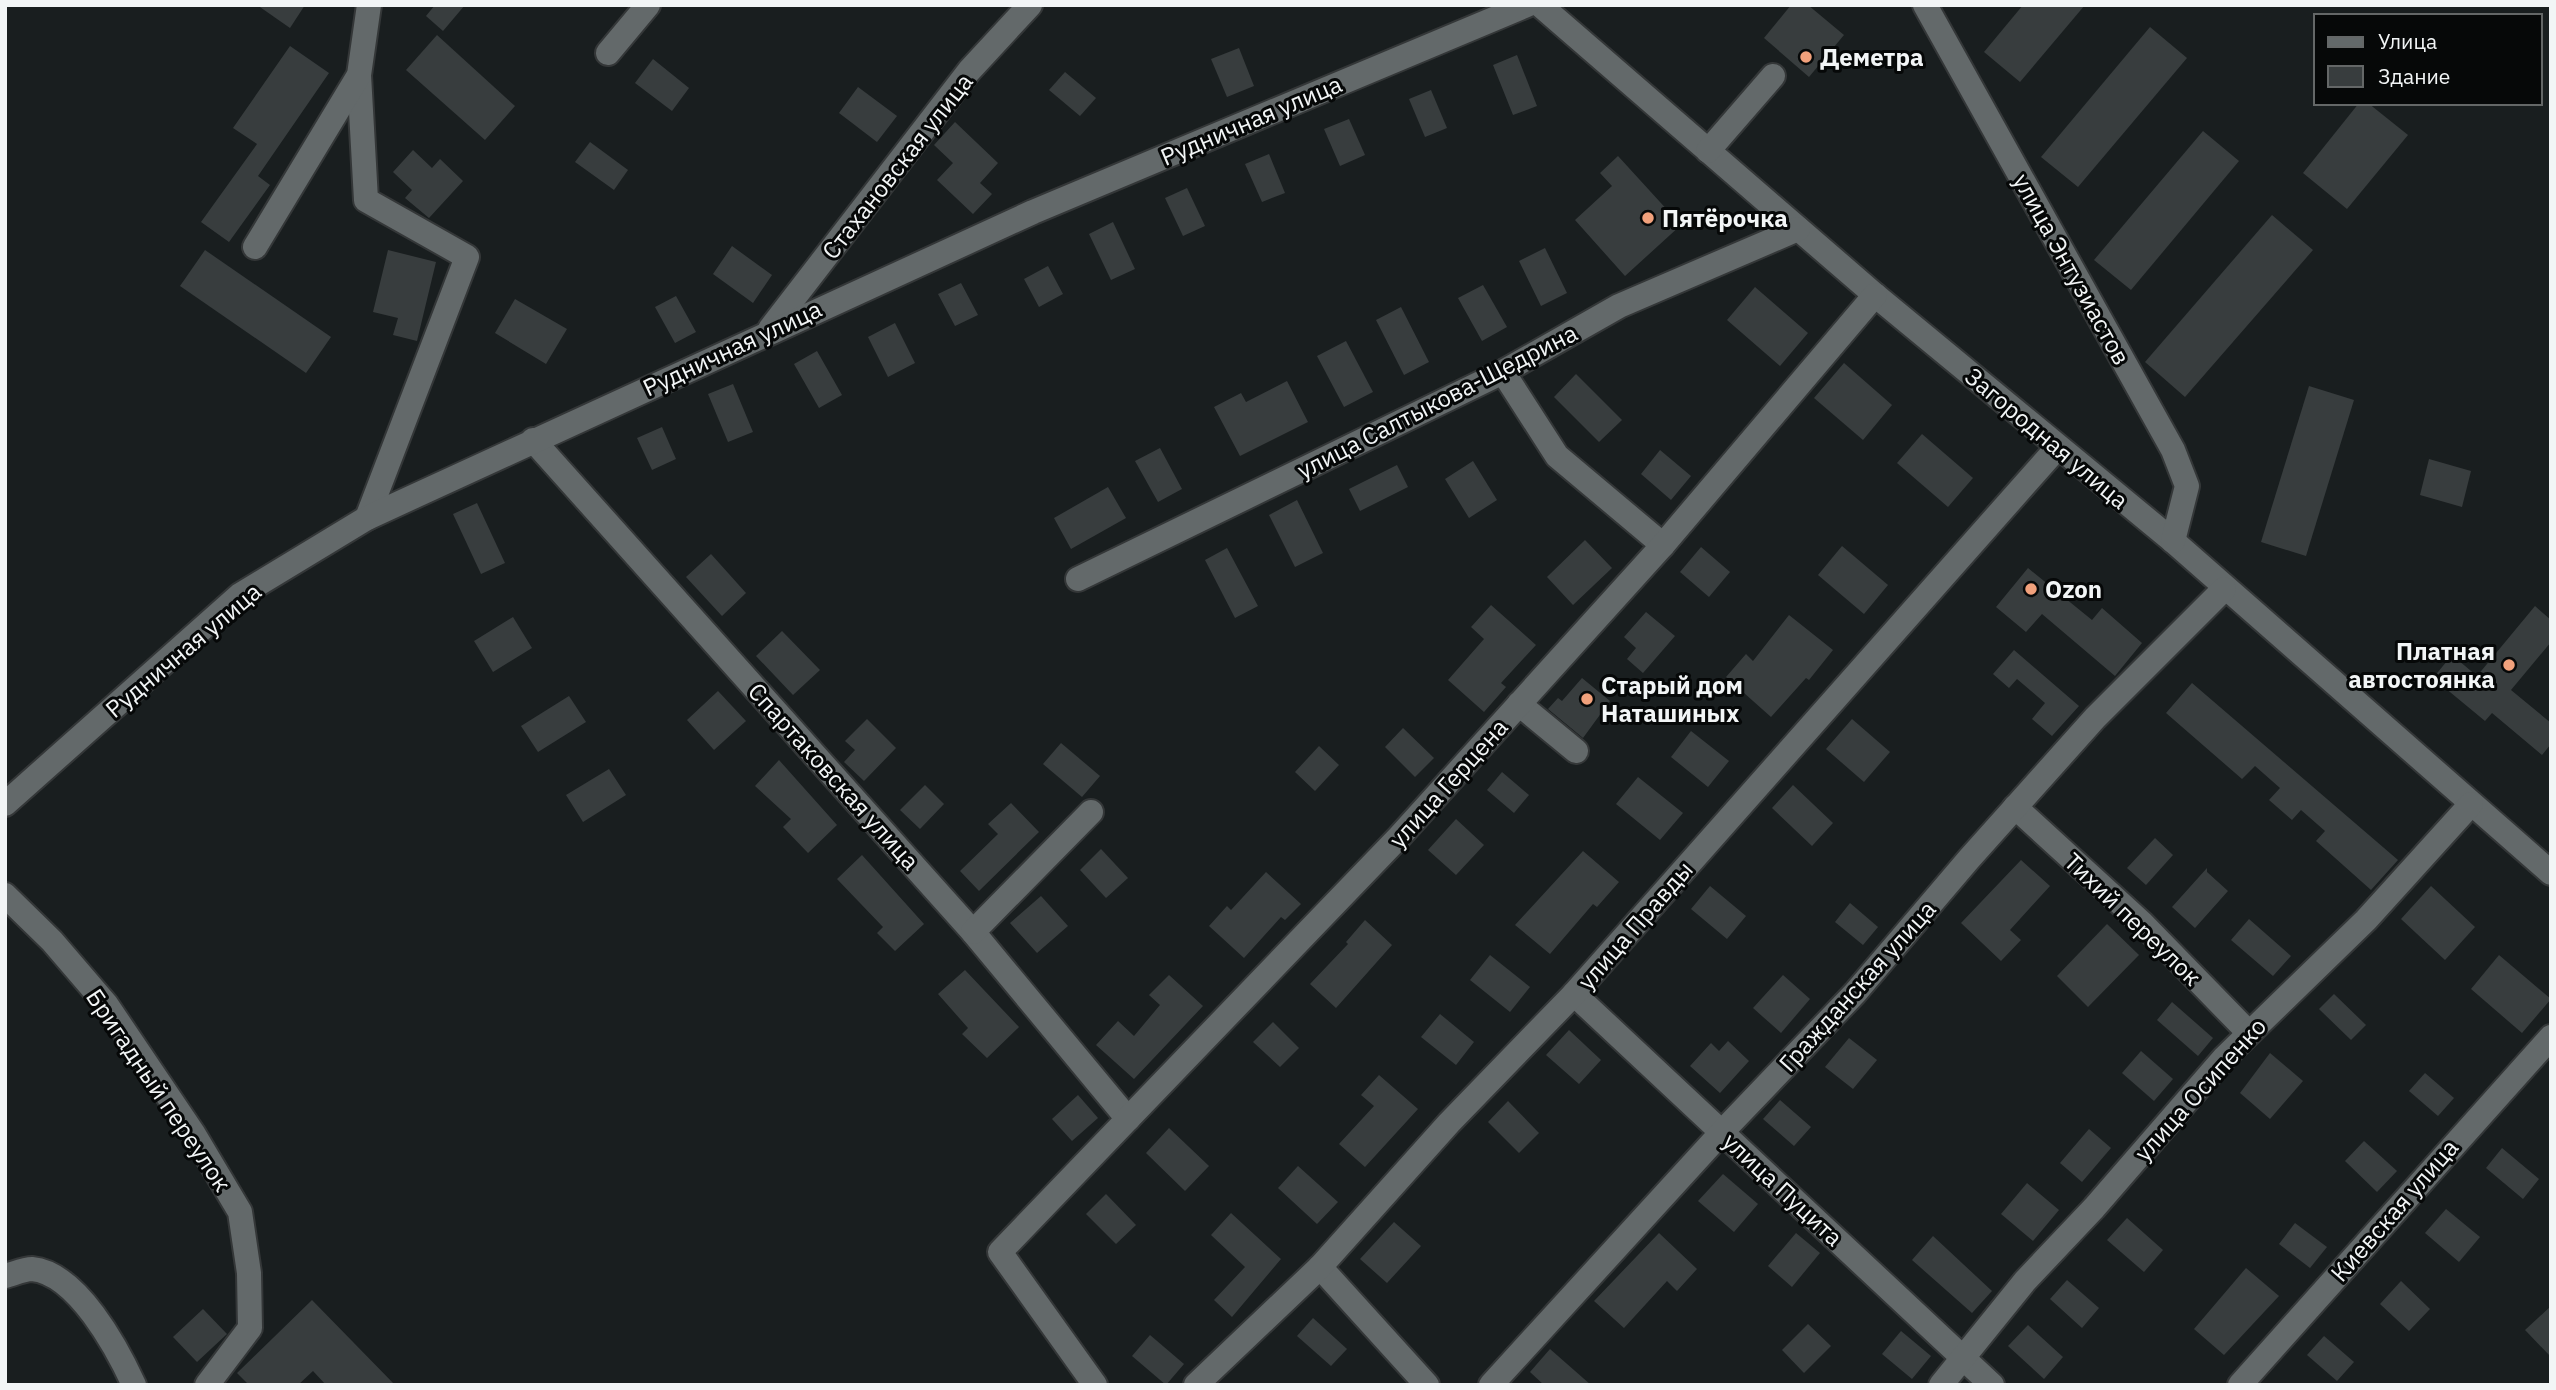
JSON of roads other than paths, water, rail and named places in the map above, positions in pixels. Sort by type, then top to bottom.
[{"type":"street","points":[[368,518],[467,257],[366,200],[359,75],[369,5]]},
{"type":"street","points":[[608,53],[648,5]]},
{"type":"street","name":"Стахановская улица","points":[[769,331],[969,71],[1030,5]]},
{"type":"street","name":"Рудничная улица","points":[[5,804],[240,596],[368,518],[769,331],[1033,212],[1527,5]]},
{"type":"street","name":"Загородная улица","points":[[1540,5],[1875,295],[2057,448],[2173,541],[2224,589],[2551,873]]},
{"type":"street","name":"улица Энтузиастов","points":[[1925,5],[2173,450],[2187,486],[2173,541]]},
{"type":"street","points":[[255,247],[359,75]]},
{"type":"street","points":[[1708,151],[1773,76]]},
{"type":"street","name":"улица Салтыкова-Щедрина","points":[[1078,579],[1503,372],[1619,306],[1798,229]]},
{"type":"street","name":"улица Герцена","points":[[1095,1385],[1000,1252],[1399,837],[1663,545],[1875,295]]},
{"type":"street","points":[[1503,372],[1557,456],[1663,545]]},
{"type":"street","name":"Спартаковская улица","points":[[533,440],[973,932],[1128,1119]]},
{"type":"street","name":"улица Правды","points":[[1196,1385],[1320,1268],[1449,1123],[1574,994],[2057,448]]},
{"type":"street","name":"Гражданская улица","points":[[1490,1385],[1855,993],[2095,718],[2224,589]]},
{"type":"street","points":[[1519,704],[1576,751]]},
{"type":"street","name":"улица Осипенко","points":[[1941,1385],[2025,1281],[2249,1033],[2366,920],[2471,804]]},
{"type":"street","name":"Тихий переулок","points":[[2015,807],[2142,923],[2249,1033]]},
{"type":"street","points":[[973,932],[1091,812]]},
{"type":"street","name":"Бригадный переулок","points":[[5,895],[51,941],[106,1004],[194,1133],[240,1212],[248,1273],[250,1328],[207,1385]]},
{"type":"street","name":"улица Пуцита","points":[[1574,994],[1992,1385]]},
{"type":"street","name":"Киевская улица","points":[[2240,1385],[2551,1037]]},
{"type":"street","points":[[1320,1268],[1427,1385]]},
{"type":"street","points":[[5,1276],[31,1269],[57,1277],[91,1311],[134,1385]]},
{"type":"place","name":"Деметра","points":[[1806,57]]},
{"type":"place","name":"Пятёрочка","points":[[1648,218]]},
{"type":"place","name":"Ozon","points":[[2031,589]]},
{"type":"place","name":"Платная автостоянка","points":[[2509,665]]},
{"type":"place","name":"Старый дом Наташиных","points":[[1587,699]]}]
